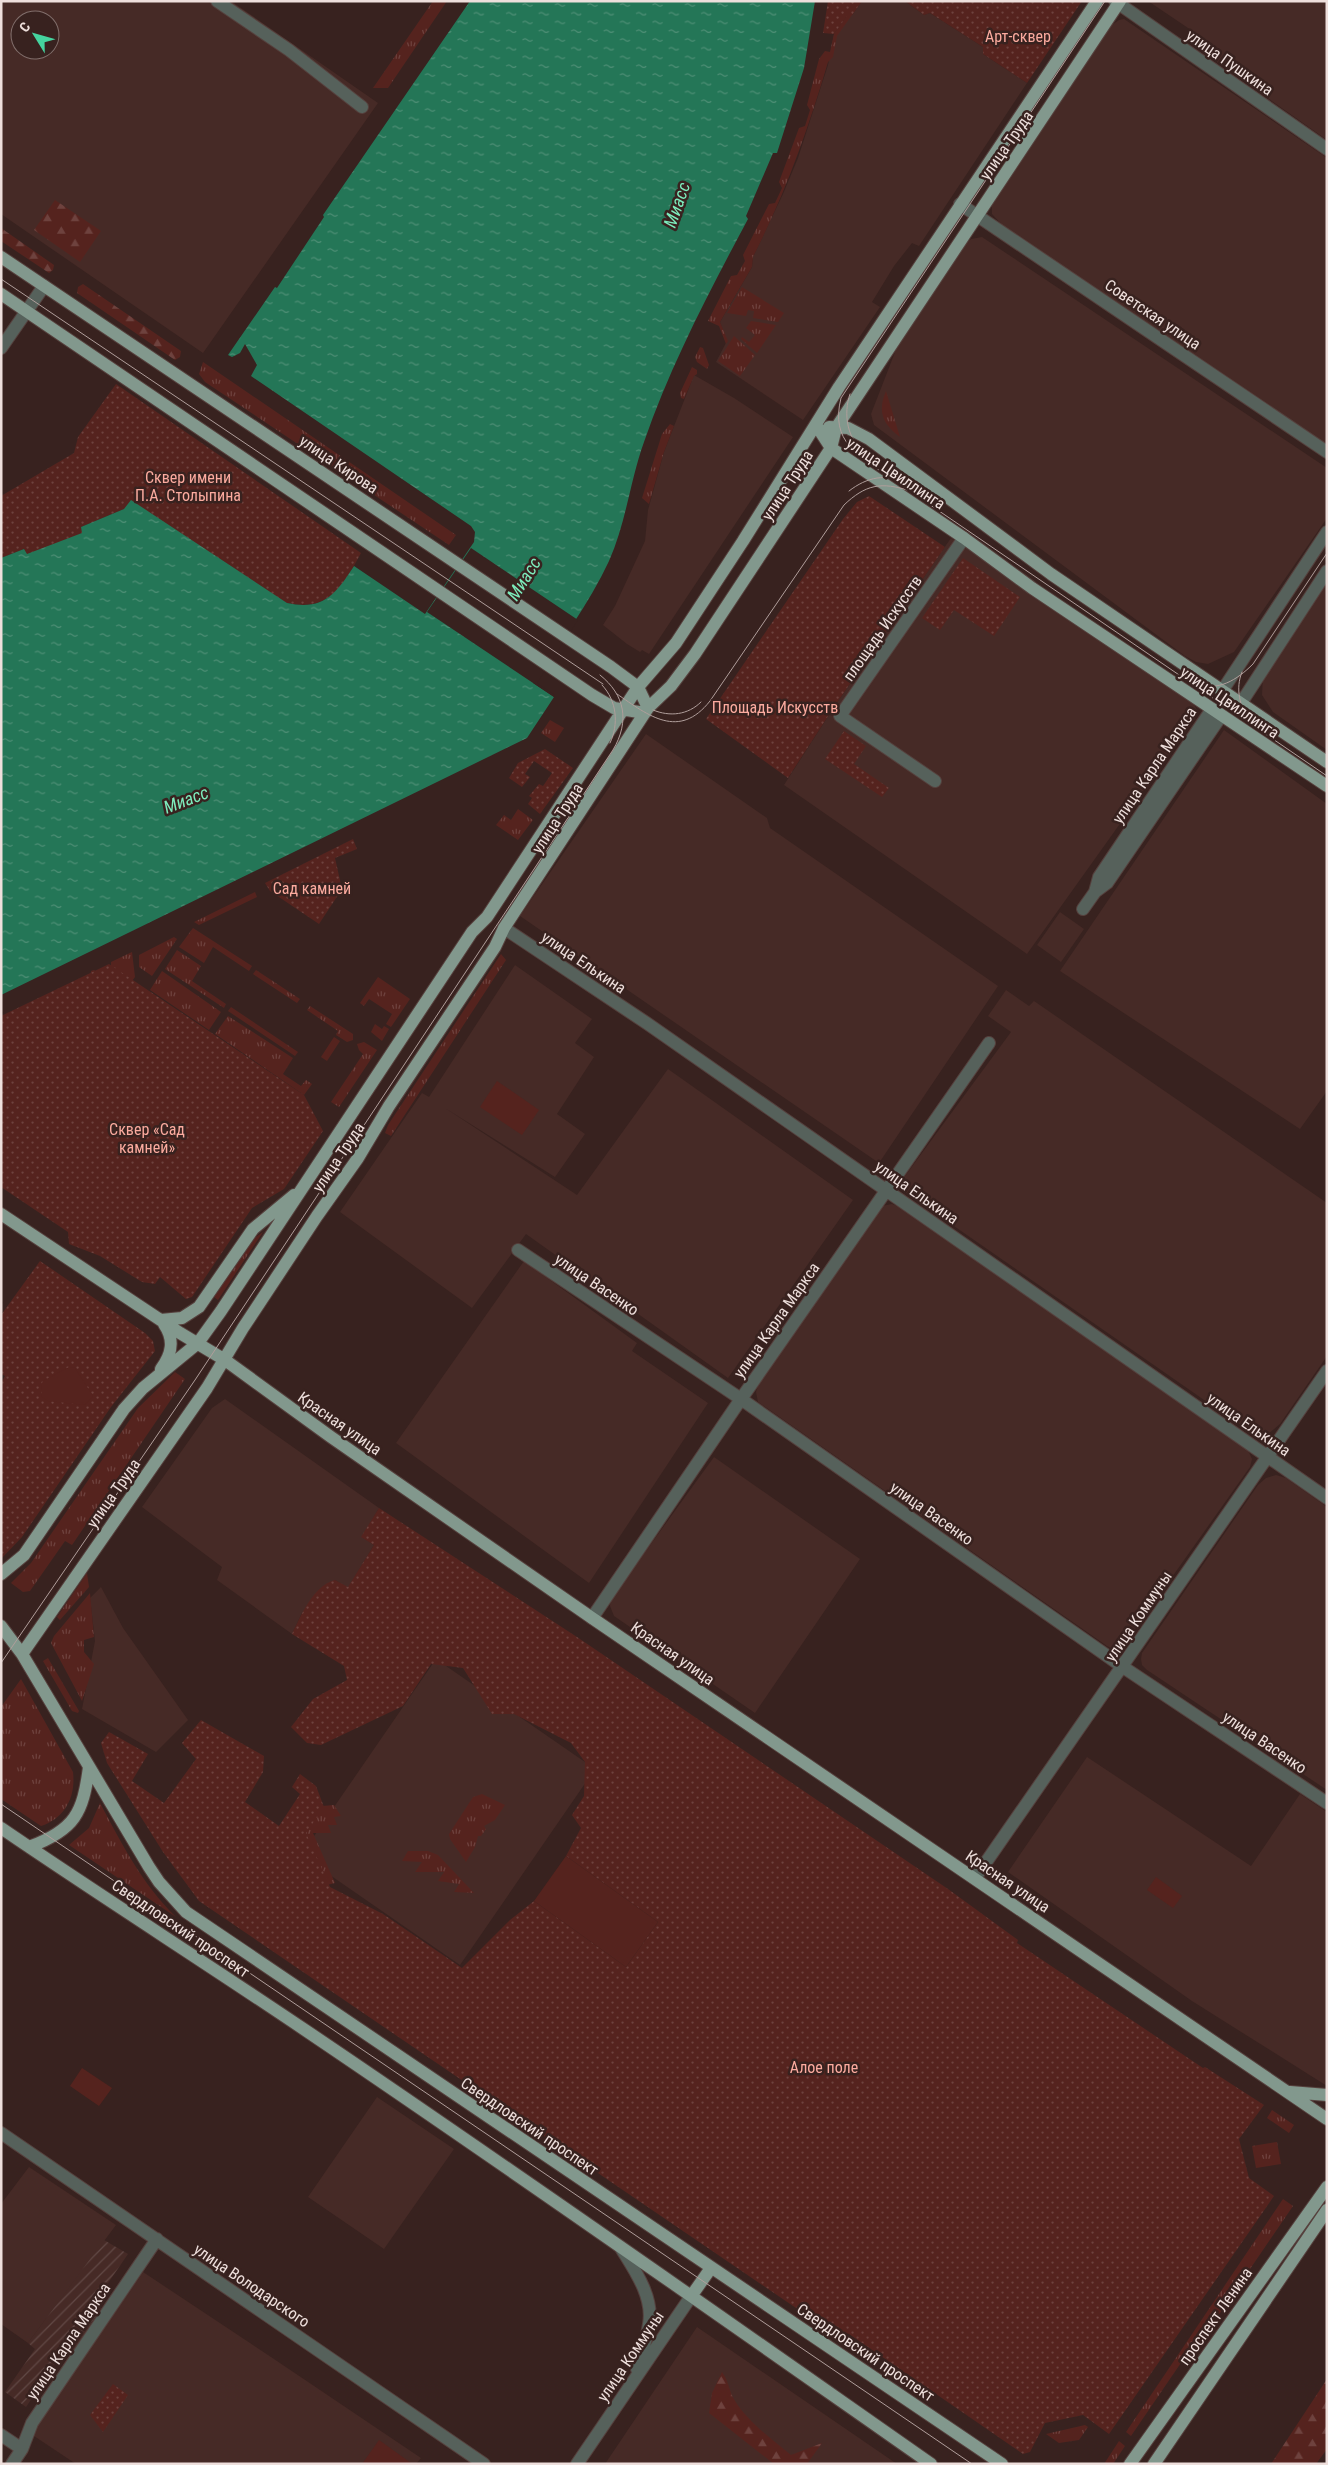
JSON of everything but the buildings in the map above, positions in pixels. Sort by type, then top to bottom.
[{"type":"main road","name":"улица Труда","points":[[1,1574],[24,1554],[119,1416],[143,1388],[198,1343],[221,1311],[466,940],[487,917],[638,686],[676,643],[960,204],[1097,1]]},
{"type":"main road","name":"улица Труда","points":[[22,1654],[225,1360],[243,1328],[311,1224],[354,1165],[389,1106],[496,947],[504,928],[647,710],[671,686],[695,654],[831,448],[836,428],[1033,134],[1118,2]]},
{"type":"main road","name":"улица Кирова","points":[[1,256],[460,564],[638,686]]},
{"type":"main road","points":[[1,294],[440,593],[614,708],[647,710],[638,686]]},
{"type":"main road","name":"улица Цвиллинга","points":[[816,425],[848,428],[868,439],[1051,574],[1327,762]]},
{"type":"main road","name":"улица Цвиллинга","points":[[816,425],[831,448],[964,538],[1032,588],[1327,786]]},
{"type":"main road","name":"улица Карла Маркса","points":[[1217,713],[1222,691]]},
{"type":"main road","name":"улица Карла Маркса","points":[[1217,713],[1241,703]]},
{"type":"main road","name":"улица Елькина","points":[[487,917],[504,928]]},
{"type":"main road","points":[[143,1388],[162,1367],[171,1350],[171,1336],[161,1320],[182,1318],[199,1307],[253,1229],[302,1188]]},
{"type":"main road","name":"Красная улица","points":[[1,1214],[225,1360],[331,1438],[592,1618],[1327,2119]]},
{"type":"main road","name":"Свердловский проспект","points":[[1,1626],[22,1654],[159,1882],[186,1912],[1002,2464]]},
{"type":"main road","points":[[29,1847],[56,1834],[76,1817],[85,1797],[89,1767]]},
{"type":"main road","name":"Свердловский проспект","points":[[1,1828],[314,2036],[692,2295],[931,2464]]},
{"type":"main road","points":[[1286,2092],[1327,2095]]},
{"type":"main road","name":"проспект Ленина","points":[[1130,2464],[1327,2187]]},
{"type":"main road","name":"проспект Ленина","points":[[1154,2464],[1327,2210]]},
{"type":"main road","name":"улица Коммуны","points":[[692,2295],[711,2268]]},
{"type":"street","points":[[217,1],[289,50],[362,107]]},
{"type":"street","name":"улица Пушкина","points":[[1118,2],[1327,149]]},
{"type":"street","name":"Советская улица","points":[[960,204],[1327,452]]},
{"type":"street","points":[[1,348],[44,286]]},
{"type":"street","name":"улица Карла Маркса","points":[[1222,691],[1327,532]]},
{"type":"street","name":"площадь Искусств","points":[[935,781],[840,716],[964,538]]},
{"type":"street","name":"улица Карла Маркса","points":[[1241,703],[1327,571]]},
{"type":"street","name":"улица Карла Маркса","points":[[1083,909],[1095,892],[1107,883],[1217,713]]},
{"type":"street","name":"улица Елькина","points":[[504,928],[654,1028],[1327,1498]]},
{"type":"street","name":"улица Карла Маркса","points":[[592,1618],[741,1399],[989,1043]]},
{"type":"street","name":"улица Васенко","points":[[518,1250],[741,1399],[1123,1667],[1327,1804]]},
{"type":"street","name":"улица Коммуны","points":[[975,1878],[1327,1371]]},
{"type":"street","name":"улица Володарского","points":[[1,2133],[484,2464]]},
{"type":"street","name":"улица Карла Маркса","points":[[12,2464],[22,2449],[32,2423],[158,2240]]},
{"type":"street","points":[[621,2248],[638,2276],[646,2294],[649,2310],[650,2322],[635,2378]]},
{"type":"street","name":"улица Коммуны","points":[[577,2464],[692,2295]]},
{"type":"street","points":[[1,2435],[22,2449]]},
{"type":"shaded area","points":[[1,1],[231,1],[378,103],[203,353],[1,214]]},
{"type":"shaded area","points":[[862,1],[905,1],[924,15],[930,13],[983,47],[983,54],[1027,83],[919,246],[912,243],[894,266],[872,302],[880,307],[803,420],[716,362],[727,341],[720,322],[752,267],[753,257],[798,158],[828,65],[834,34],[849,13],[852,15]]},
{"type":"shaded area","points":[[1148,1],[1327,1],[1327,140],[1187,41],[1194,32]]},
{"type":"shaded area","points":[[1124,19],[1327,158],[1327,445],[1002,225],[992,214],[992,203],[996,196],[1112,25]]},
{"type":"shaded area","points":[[982,237],[1327,468],[1327,518],[1234,652],[1208,664],[1196,662],[1185,656],[874,425],[871,414],[897,347],[966,243],[971,239]]},
{"type":"shaded area","points":[[694,375],[734,398],[793,437],[649,654],[642,650],[640,652],[627,644],[603,625],[615,606],[645,541],[648,510],[664,452]]},
{"type":"shaded area","points":[[951,538],[1192,702],[1199,713],[1027,954],[784,785],[836,704]]},
{"type":"shaded area","points":[[1327,581],[1327,750],[1273,712],[1262,695],[1263,676]]},
{"type":"shaded area","points":[[1224,730],[1327,804],[1327,1091],[1300,1129],[1060,971]]},
{"type":"shaded area","points":[[646,734],[767,818],[770,828],[998,986],[879,1163],[520,916]]},
{"type":"shaded area","points":[[1060,912],[1084,929],[1061,962],[1037,945]]},
{"type":"shaded area","points":[[515,965],[592,1019],[575,1043],[594,1057],[557,1114],[585,1134],[555,1177],[445,1108],[577,1195],[668,1069],[853,1200],[728,1378],[526,1234],[472,1308],[340,1212],[422,1093],[429,1097]]},
{"type":"shaded area","points":[[1006,990],[1029,1006],[1034,1001],[1327,1203],[1327,1356],[1280,1424],[1267,1435],[1253,1434],[905,1192],[902,1187],[905,1176],[1011,1032],[988,1016]]},
{"type":"shaded area","points":[[892,1204],[1246,1446],[1252,1459],[1250,1467],[1121,1649],[1115,1650],[1107,1646],[758,1402],[756,1392],[758,1386],[875,1212],[882,1206]]},
{"type":"shaded area","points":[[524,1261],[637,1343],[632,1351],[708,1403],[589,1583],[396,1443]]},
{"type":"shaded area","points":[[225,1399],[379,1508],[362,1537],[374,1545],[348,1588],[335,1580],[302,1613],[292,1634],[217,1580],[222,1567],[142,1507],[212,1408]]},
{"type":"shaded area","points":[[714,1457],[860,1559],[755,1713],[614,1616],[610,1606],[611,1599]]},
{"type":"shaded area","points":[[1276,1475],[1286,1478],[1327,1507],[1327,1790],[1147,1670],[1142,1665],[1141,1659],[1142,1653],[1258,1485],[1266,1478]]},
{"type":"shaded area","points":[[101,1587],[123,1628],[188,1720],[156,1752],[82,1709],[95,1641],[90,1598]]},
{"type":"shaded area","points":[[436,1659],[595,1769],[460,1965],[301,1855]]},
{"type":"shaded area","points":[[1087,1757],[1251,1866],[1300,1794],[1327,1812],[1327,2086],[1192,2001],[1008,1872]]},
{"type":"shaded area","points":[[377,2097],[454,2149],[384,2249],[308,2197]]},
{"type":"shaded area","points":[[29,2167],[116,2225],[28,2343],[1,2324],[1,2204]]},
{"type":"shaded area","points":[[104,2240],[128,2254],[95,2302],[101,2308],[71,2354],[64,2351],[26,2407],[5,2392],[35,2349],[28,2343]]},
{"type":"shaded area","points":[[143,2272],[421,2458],[416,2464],[76,2464],[31,2434]]},
{"type":"shaded area","points":[[697,2327],[897,2464],[605,2464]]},
{"type":"green space","points":[[433,1],[447,1],[388,88],[373,88]]},
{"type":"green space","points":[[828,1],[862,1],[852,15],[849,13],[834,34],[823,33]]},
{"type":"green space","points":[[862,1],[837,36],[833,57],[828,62],[786,186],[753,257],[752,267],[720,322],[728,341],[726,344],[719,326],[708,321],[731,276],[737,275],[745,261],[743,255],[769,204],[775,203],[782,188],[779,182],[799,128],[805,126],[810,110],[807,105],[819,59],[825,51],[830,52],[834,34],[846,17],[841,14]]},
{"type":"green space","name":"Арт-сквер","points":[[905,1],[1082,1],[1027,83],[983,54],[983,47],[930,13],[924,15]]},
{"type":"green space","points":[[55,200],[101,231],[80,262],[34,230]]},
{"type":"green space","points":[[1,228],[54,265],[53,270],[49,273],[1,241]]},
{"type":"green space","points":[[83,284],[181,351],[180,357],[175,360],[77,293],[78,287]]},
{"type":"green space","points":[[742,287],[784,313],[778,322],[753,318],[754,311],[748,310],[746,316],[727,313]]},
{"type":"green space","points":[[751,321],[776,325],[757,353],[741,339],[742,337],[749,342],[755,335],[746,328]]},
{"type":"green space","points":[[734,336],[755,355],[740,376],[718,361]]},
{"type":"green space","points":[[700,347],[703,348],[709,365],[707,369],[697,362],[695,357]]},
{"type":"green space","points":[[203,362],[456,535],[449,545],[205,382],[199,374]]},
{"type":"green space","points":[[692,367],[697,370],[697,374],[694,376],[684,399],[681,398],[680,393]]},
{"type":"green space","name":"Сквер имени П.А. Столыпина","points":[[116,384],[361,553],[341,586],[324,600],[314,604],[287,603],[124,509],[81,527],[83,533],[27,555],[24,549],[1,558],[1,496],[74,453],[78,437]]},
{"type":"green space","points":[[886,391],[900,437],[889,427],[883,417],[882,405]]},
{"type":"green space","points":[[670,424],[674,426],[664,452],[649,504],[642,498],[662,434]]},
{"type":"green space","name":"Площадь Искусств","points":[[869,496],[945,547],[836,704],[788,778],[706,719],[843,519],[857,502]]},
{"type":"green space","points":[[963,558],[1020,597],[994,636],[954,610],[940,630],[922,618]]},
{"type":"green space","points":[[550,720],[564,728],[555,742],[541,733]]},
{"type":"green space","points":[[844,731],[866,746],[854,764],[889,788],[882,797],[825,759]]},
{"type":"green space","points":[[545,749],[573,768],[540,814],[528,804],[532,798],[529,796],[539,784],[543,786],[552,773],[534,761],[525,774],[530,777],[522,787],[509,778],[518,763]]},
{"type":"green space","points":[[518,809],[533,820],[518,840],[496,825],[504,815],[511,820]]},
{"type":"green space","name":"Сад камней","points":[[353,839],[357,849],[335,858],[342,889],[319,924],[270,891],[265,883]]},
{"type":"green space","points":[[255,892],[257,897],[199,925],[194,922]]},
{"type":"green space","points":[[193,928],[252,966],[249,971],[213,947],[204,963],[179,947]]},
{"type":"green space","points":[[174,937],[177,939],[152,976],[139,967],[139,955]]},
{"type":"green space","points":[[177,950],[201,966],[192,981],[226,1004],[224,1008],[165,969]]},
{"type":"green space","points":[[132,952],[135,977],[116,1003],[88,1007],[91,971],[94,970],[100,974],[111,969],[111,962]]},
{"type":"green space","points":[[501,954],[506,960],[391,1136],[385,1133],[388,1125]]},
{"type":"green space","name":"Сквер «Сад камней»","points":[[109,964],[304,1095],[323,1131],[284,1189],[252,1208],[192,1297],[186,1299],[160,1277],[155,1284],[142,1282],[100,1256],[69,1244],[68,1232],[1,1187],[1,1016]]},
{"type":"green space","points":[[256,970],[300,999],[297,1003],[253,974]]},
{"type":"green space","points":[[162,971],[221,1012],[209,1030],[150,990]]},
{"type":"green space","points":[[378,977],[410,999],[391,1027],[386,1024],[392,1014],[369,999],[364,1006],[360,1003]]},
{"type":"green space","points":[[310,1006],[353,1034],[353,1040],[347,1042],[336,1035],[338,1031],[307,1010]]},
{"type":"green space","points":[[231,1007],[298,1052],[295,1056],[228,1011]]},
{"type":"green space","points":[[228,1016],[293,1058],[283,1074],[301,1086],[306,1080],[312,1084],[304,1095],[215,1034]]},
{"type":"green space","points":[[375,1024],[382,1029],[384,1026],[389,1029],[382,1041],[371,1032]]},
{"type":"green space","points":[[334,1037],[340,1041],[327,1061],[321,1057]]},
{"type":"green space","points":[[364,1042],[377,1050],[339,1107],[331,1102],[363,1054],[357,1044]]},
{"type":"green space","points":[[497,1081],[539,1110],[522,1135],[480,1107]]},
{"type":"green space","points":[[263,1232],[218,1300],[214,1297],[253,1239]]},
{"type":"green space","points":[[40,1261],[145,1333],[153,1341],[155,1351],[111,1407],[22,1537],[1,1559],[1,1383],[5,1376],[1,1374],[1,1315]]},
{"type":"green space","points":[[69,1367],[75,1368],[93,1396],[85,1405],[48,1401],[42,1397],[41,1385],[43,1381]]},
{"type":"green space","points":[[175,1372],[185,1379],[72,1545],[65,1541],[30,1591],[23,1592],[11,1583],[31,1563],[138,1408]]},
{"type":"green space","name":"Алое поле","points":[[379,1508],[577,1637],[948,1889],[1018,1940],[1017,1943],[1203,2068],[1205,2067],[1264,2105],[1239,2139],[1249,2178],[1274,2196],[1109,2434],[1083,2415],[1045,2423],[1030,2452],[1023,2454],[849,2334],[818,2323],[199,1901],[163,1852],[107,1763],[101,1743],[109,1732],[148,1754],[132,1781],[164,1803],[196,1759],[182,1743],[201,1720],[264,1756],[263,1772],[245,1802],[279,1826],[300,1794],[292,1787],[300,1774],[316,1786],[324,1807],[306,1833],[330,1887],[383,1914],[462,1968],[510,1920],[534,1901],[626,1967],[658,1922],[566,1856],[581,1828],[572,1815],[584,1796],[585,1762],[571,1743],[514,1714],[492,1714],[463,1668],[431,1664],[403,1706],[321,1745],[307,1743],[291,1727],[313,1699],[347,1680],[344,1666],[292,1634],[309,1602],[321,1588],[335,1580],[348,1587],[374,1545],[361,1537]]},
{"type":"green space","points":[[87,1573],[89,1587],[60,1620],[57,1617]]},
{"type":"green space","points":[[90,1593],[94,1637],[84,1640],[84,1652],[94,1664],[82,1701],[51,1643],[54,1636]]},
{"type":"green space","points":[[48,1658],[79,1711],[78,1713],[72,1711],[43,1661]]},
{"type":"green space","points":[[21,1679],[73,1772],[73,1790],[67,1805],[57,1818],[41,1826],[1,1799],[1,1707]]},
{"type":"green space","points":[[482,1794],[505,1805],[495,1820],[484,1826],[486,1829],[481,1836],[478,1836],[475,1847],[466,1862],[450,1839],[449,1834],[473,1797]]},
{"type":"green space","points":[[100,1803],[143,1877],[176,1917],[69,1845],[89,1828]]},
{"type":"green space","points":[[334,1805],[341,1816],[334,1817],[337,1825],[328,1825],[331,1833],[313,1833],[335,1883],[327,1885],[288,1849],[322,1806]]},
{"type":"green space","points":[[408,1851],[428,1851],[438,1855],[474,1893],[454,1892],[459,1884],[438,1881],[444,1872],[415,1872],[422,1862],[402,1861]]},
{"type":"green space","points":[[566,1856],[658,1922],[626,1967],[534,1901]]},
{"type":"green space","points":[[1156,1877],[1182,1896],[1173,1908],[1147,1890]]},
{"type":"green space","points":[[82,2068],[112,2088],[99,2106],[70,2086]]},
{"type":"green space","points":[[1272,2110],[1294,2125],[1289,2133],[1267,2118]]},
{"type":"green space","points":[[1277,2142],[1281,2164],[1256,2168],[1252,2146]]},
{"type":"green space","points":[[1283,2199],[1293,2206],[1220,2313],[1187,2354],[1131,2436],[1126,2432]]},
{"type":"green space","points":[[722,2372],[733,2398],[741,2409],[761,2430],[791,2455],[822,2443],[807,2464],[774,2464],[709,2413],[712,2393]]},
{"type":"green space","points":[[1327,2379],[1327,2449],[1316,2464],[1271,2464]]},
{"type":"green space","points":[[113,2384],[128,2395],[103,2432],[90,2415]]},
{"type":"green space","points":[[1085,2425],[1088,2427],[1079,2440],[1059,2443],[1046,2434]]},
{"type":"green space","points":[[379,2440],[411,2463],[411,2464],[362,2464]]},
{"type":"green space","points":[[1119,2441],[1125,2446],[1113,2464],[1104,2464]]},
{"type":"water","name":"Миасс","points":[[470,1],[815,1],[804,68],[777,153],[773,153],[746,216],[748,219],[705,301],[666,385],[639,457],[615,547],[601,577],[583,608],[533,683],[554,697],[527,738],[1,995],[1,558],[24,549],[27,554],[82,533],[81,527],[124,509],[131,500],[287,603],[310,605],[327,598],[341,585],[354,566],[425,614],[474,542],[475,532],[471,526],[251,376],[257,365],[245,344],[240,353],[232,357],[228,355],[275,287],[277,288],[324,217],[323,215]]},
{"type":"pier","points":[[471,548],[578,620],[537,683],[555,695],[554,697],[427,612]]},
{"type":"tram line","points":[[889,477],[857,454],[843,437],[839,426],[841,398],[1105,1]]},
{"type":"tram line","points":[[1,279],[603,684]]},
{"type":"tram line","points":[[850,394],[847,410],[850,434],[859,448],[865,453]]},
{"type":"tram line","points":[[849,491],[863,482],[884,477],[908,483]]},
{"type":"tram line","points":[[617,694],[641,710],[664,720],[675,722],[687,719],[698,713],[710,701],[844,505],[859,493],[874,487],[890,486],[910,491]]},
{"type":"tram line","points":[[904,487],[1327,776]]},
{"type":"tram line","points":[[1195,684],[1212,686],[1227,683],[1253,664],[1327,553]]},
{"type":"tram line","points":[[1242,672],[1239,691],[1243,710],[1249,722]]},
{"type":"tram line","points":[[1,1663],[195,1380],[613,750],[622,729],[622,709],[615,691],[600,675]]},
{"type":"tram line","points":[[602,685],[611,698],[615,713],[615,728],[610,743]]},
{"type":"tram line","points":[[653,710],[666,714],[678,714],[690,710],[701,702]]},
{"type":"tram line","points":[[1,1804],[972,2464]]}]
